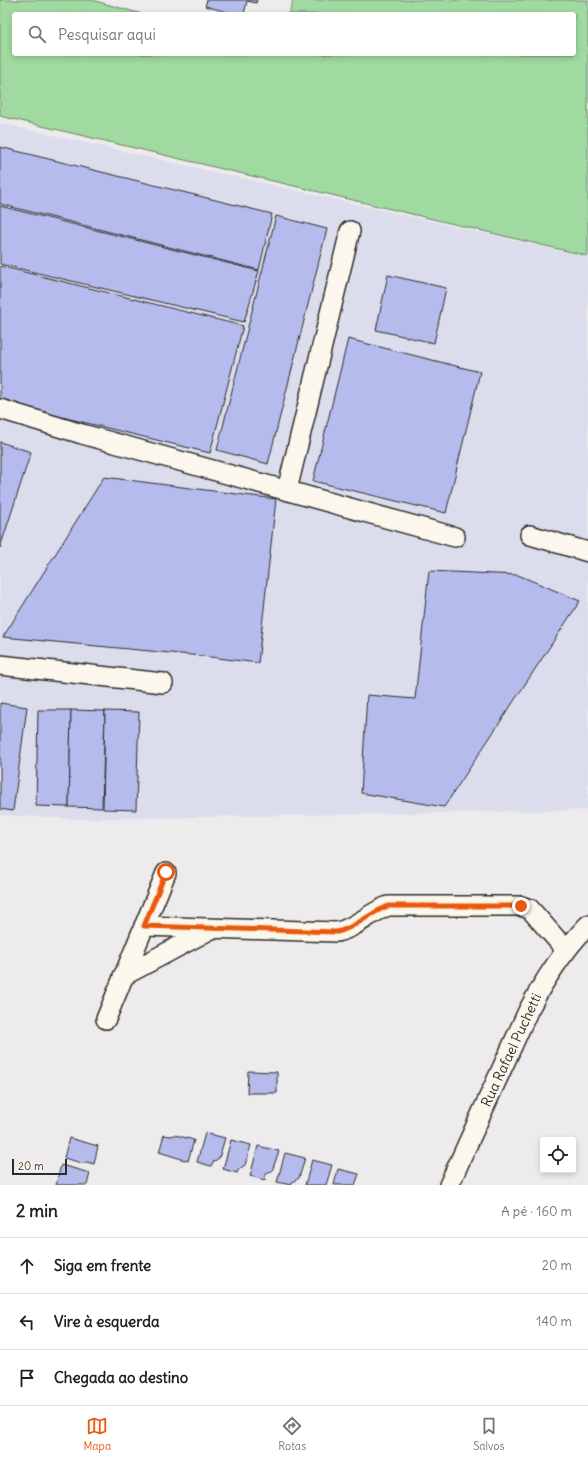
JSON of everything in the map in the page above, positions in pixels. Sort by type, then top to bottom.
[{"type":"street","points":[[286,490],[350,231]]},
{"type":"street","points":[[0,409],[89,436],[455,537]]},
{"type":"street","points":[[530,535],[588,552]]},
{"type":"street","points":[[0,665],[163,683]]},
{"type":"street","points":[[106,1019],[166,872]]},
{"type":"street","points":[[144,926],[337,932],[347,930],[377,910],[388,906],[521,906],[530,909],[566,950]]},
{"type":"street","name":"Rua Rafael Puchetti","points":[[449,1185],[541,985],[566,950],[588,925]]},
{"type":"street","points":[[123,976],[212,928]]},
{"type":"shaded area","points":[[0,123],[588,257],[588,810],[81,819],[0,815]]},
{"type":"green space","points":[[0,0],[92,0],[135,12],[12,12],[12,56],[576,56],[576,12],[290,12],[293,0],[588,0],[588,256],[0,116]]},
{"type":"building","points":[[207,0],[257,0],[256,3],[247,1],[244,12],[227,12],[205,6]]},
{"type":"building","points":[[0,147],[272,214],[259,270],[0,204]]},
{"type":"building","points":[[0,206],[259,271],[244,322],[0,264]]},
{"type":"building","points":[[276,216],[327,229],[268,464],[217,450]]},
{"type":"building","points":[[0,266],[243,326],[210,453],[0,402]]},
{"type":"building","points":[[388,275],[446,288],[434,343],[376,330]]},
{"type":"building","points":[[348,339],[480,372],[446,513],[313,481]]},
{"type":"building","points":[[0,442],[31,452],[0,548]]},
{"type":"building","points":[[104,477],[276,499],[258,663],[202,656],[3,637]]},
{"type":"building","points":[[429,571],[518,575],[580,601],[444,807],[361,793],[367,695],[415,699]]},
{"type":"building","points":[[0,703],[27,707],[13,811],[0,809]]},
{"type":"building","points":[[38,710],[71,710],[69,807],[36,806]]},
{"type":"building","points":[[71,710],[105,711],[102,808],[69,807]]},
{"type":"building","points":[[105,711],[139,712],[136,810],[103,809]]},
{"type":"building","points":[[248,1071],[277,1072],[277,1093],[247,1093]]},
{"type":"building","points":[[205,1133],[225,1138],[219,1158],[213,1162],[211,1166],[197,1162]]},
{"type":"building","points":[[164,1135],[175,1135],[194,1140],[188,1161],[159,1152]]},
{"type":"building","points":[[69,1138],[98,1146],[94,1164],[87,1162],[82,1163],[64,1158]]},
{"type":"building","points":[[231,1140],[251,1145],[245,1165],[239,1169],[237,1173],[223,1169]]},
{"type":"building","points":[[258,1146],[279,1151],[272,1171],[265,1175],[265,1180],[250,1176]]},
{"type":"building","points":[[285,1153],[305,1158],[299,1178],[292,1182],[291,1185],[277,1182]]},
{"type":"building","points":[[312,1160],[332,1165],[326,1185],[305,1185]]},
{"type":"building","points":[[61,1165],[90,1173],[87,1185],[56,1185]]},
{"type":"building","points":[[338,1169],[359,1174],[355,1185],[334,1185]]},
{"type":"route","points":[[166,872],[144,926],[337,932],[347,930],[377,910],[388,906],[521,906]]}]
